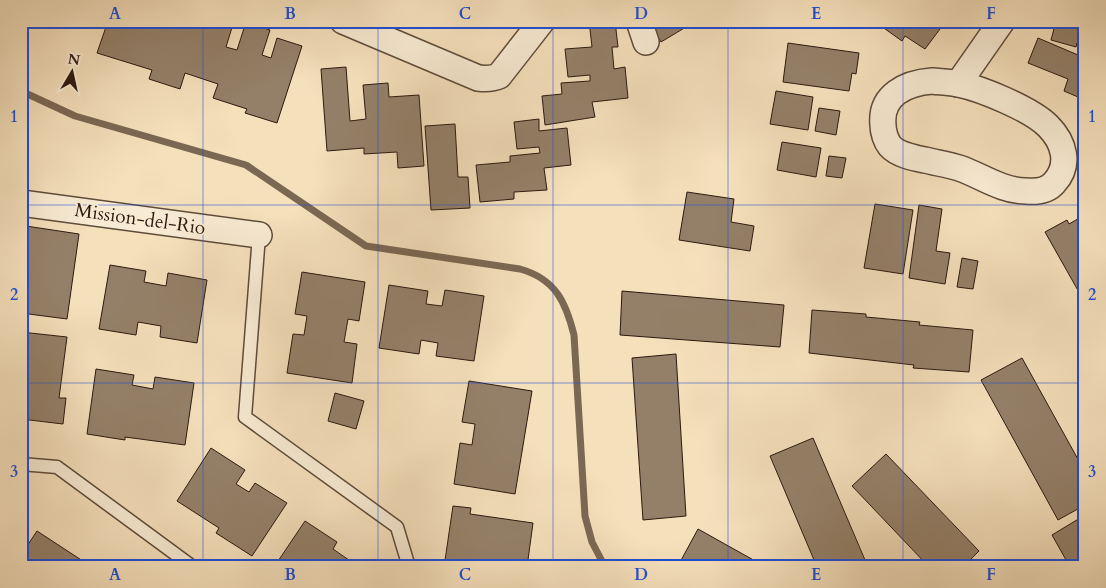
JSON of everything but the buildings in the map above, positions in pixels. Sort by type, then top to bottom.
[{"type":"street","points":[[342,21],[484,79],[499,76],[542,21]]},
{"type":"street","points":[[958,84],[1002,21]]},
{"type":"street","points":[[932,81],[958,84],[1008,102],[1047,125],[1058,140],[1064,153],[1062,172],[1049,188],[1038,191],[1013,190],[961,168],[909,156],[891,148],[885,138],[882,116],[887,102],[894,94],[918,82],[932,81]]},
{"type":"street","name":"Mission-del-Rio","points":[[21,203],[259,235]]},
{"type":"lane","points":[[259,235],[245,417],[397,527],[409,567]]},
{"type":"lane","points":[[21,464],[57,467],[193,567]]},
{"type":"waterway","points":[[21,91],[75,116],[246,165],[366,246],[520,269],[532,273],[551,286],[563,303],[574,335],[585,516],[592,542],[605,567]]}]
